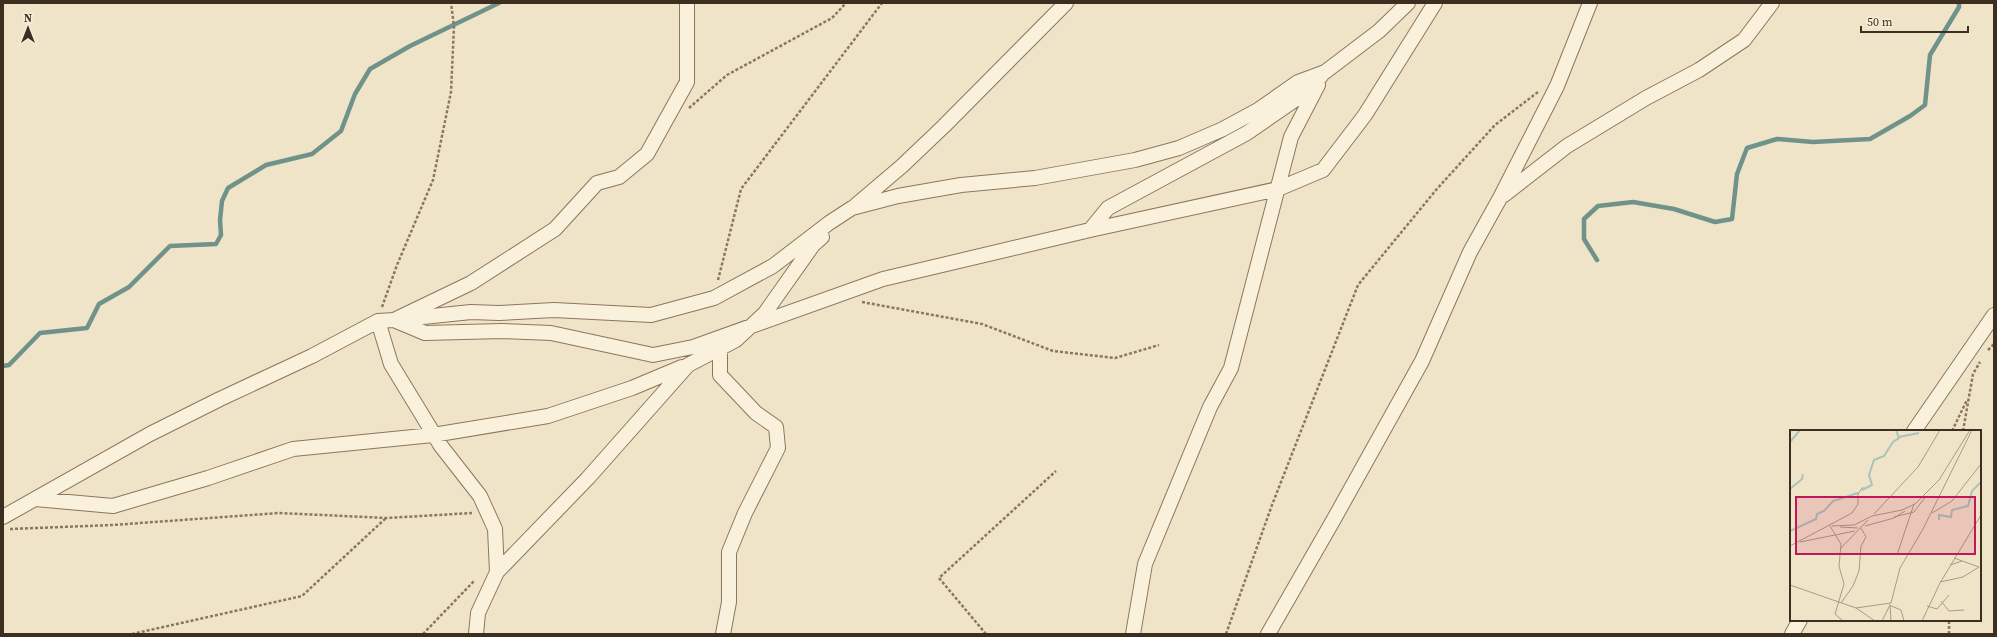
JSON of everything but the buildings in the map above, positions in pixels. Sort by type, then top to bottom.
[{"type":"street","points":[[394,320],[471,283],[514,257],[555,229],[597,183],[619,177],[647,154],[687,82],[687,3]]},
{"type":"street","points":[[35,499],[113,506],[208,478],[292,449],[433,435],[548,416],[632,388],[688,365],[736,340],[764,313],[813,245],[852,208],[902,166],[944,126],[1066,3]]},
{"type":"street","points":[[1090,230],[1108,208],[1247,132],[1302,95],[1325,72],[1379,30],[1408,3]]},
{"type":"street","points":[[394,320],[425,334],[502,331],[551,333],[653,355],[693,347],[883,279],[1090,230],[1278,189],[1323,170],[1365,115],[1435,3]]},
{"type":"street","points":[[1268,634],[1334,520],[1422,361],[1470,252],[1500,198],[1557,86],[1590,3]]},
{"type":"street","points":[[1500,198],[1567,146],[1646,98],[1699,70],[1744,40],[1772,3]]},
{"type":"street","points":[[3,517],[150,434],[312,356],[378,321],[471,312],[499,313],[554,310],[651,315],[714,298],[772,266],[852,208],[898,196],[961,185],[1035,178],[1135,160],[1179,148],[1223,129],[1258,110],[1298,82],[1325,72]]},
{"type":"street","points":[[1133,634],[1146,564],[1210,407],[1231,368],[1291,137],[1325,72]]},
{"type":"street","points":[[1915,430],[1994,315]]},
{"type":"street","points":[[378,321],[391,364],[433,435],[480,496],[495,530],[497,572]]},
{"type":"street","points":[[720,349],[720,375],[756,413],[776,427],[778,448],[745,513],[729,552],[729,602],[723,634]]},
{"type":"street","points":[[476,634],[478,613],[497,572],[588,478],[688,365]]},
{"type":"street","points":[[1792,634],[1799,621]]},
{"type":"path","points":[[378,321],[397,265],[433,180],[451,92],[454,26],[451,3]]},
{"type":"path","points":[[686,110],[727,75],[832,18],[846,3]]},
{"type":"path","points":[[714,298],[742,189],[882,3]]},
{"type":"path","points":[[1226,634],[1272,505],[1358,285],[1436,190],[1495,125],[1544,87]]},
{"type":"path","points":[[861,302],[982,324],[1054,351],[1115,358],[1159,345]]},
{"type":"path","points":[[1987,352],[1994,344]]},
{"type":"path","points":[[1963,430],[1972,374],[1983,358]]},
{"type":"path","points":[[1952,430],[1968,396]]},
{"type":"path","points":[[986,634],[939,578],[1056,471]]},
{"type":"path","points":[[10,530],[113,525],[279,513],[387,518],[487,512]]},
{"type":"path","points":[[132,634],[302,596],[387,518]]},
{"type":"path","points":[[423,634],[475,580]]},
{"type":"path","points":[[1949,621],[1949,634]]},
{"type":"waterway","points":[[3,366],[9,365],[40,333],[87,328],[99,304],[129,287],[170,246],[216,244],[221,235],[220,220],[222,201],[228,188],[266,165],[312,154],[341,131],[355,94],[370,69],[410,46],[499,3]]},
{"type":"waterway","points":[[1597,260],[1584,239],[1584,219],[1598,206],[1633,202],[1674,209],[1715,222],[1732,219],[1737,174],[1747,148],[1777,139],[1813,142],[1870,139],[1910,116],[1925,105],[1930,55],[1959,7],[1959,3]]}]
